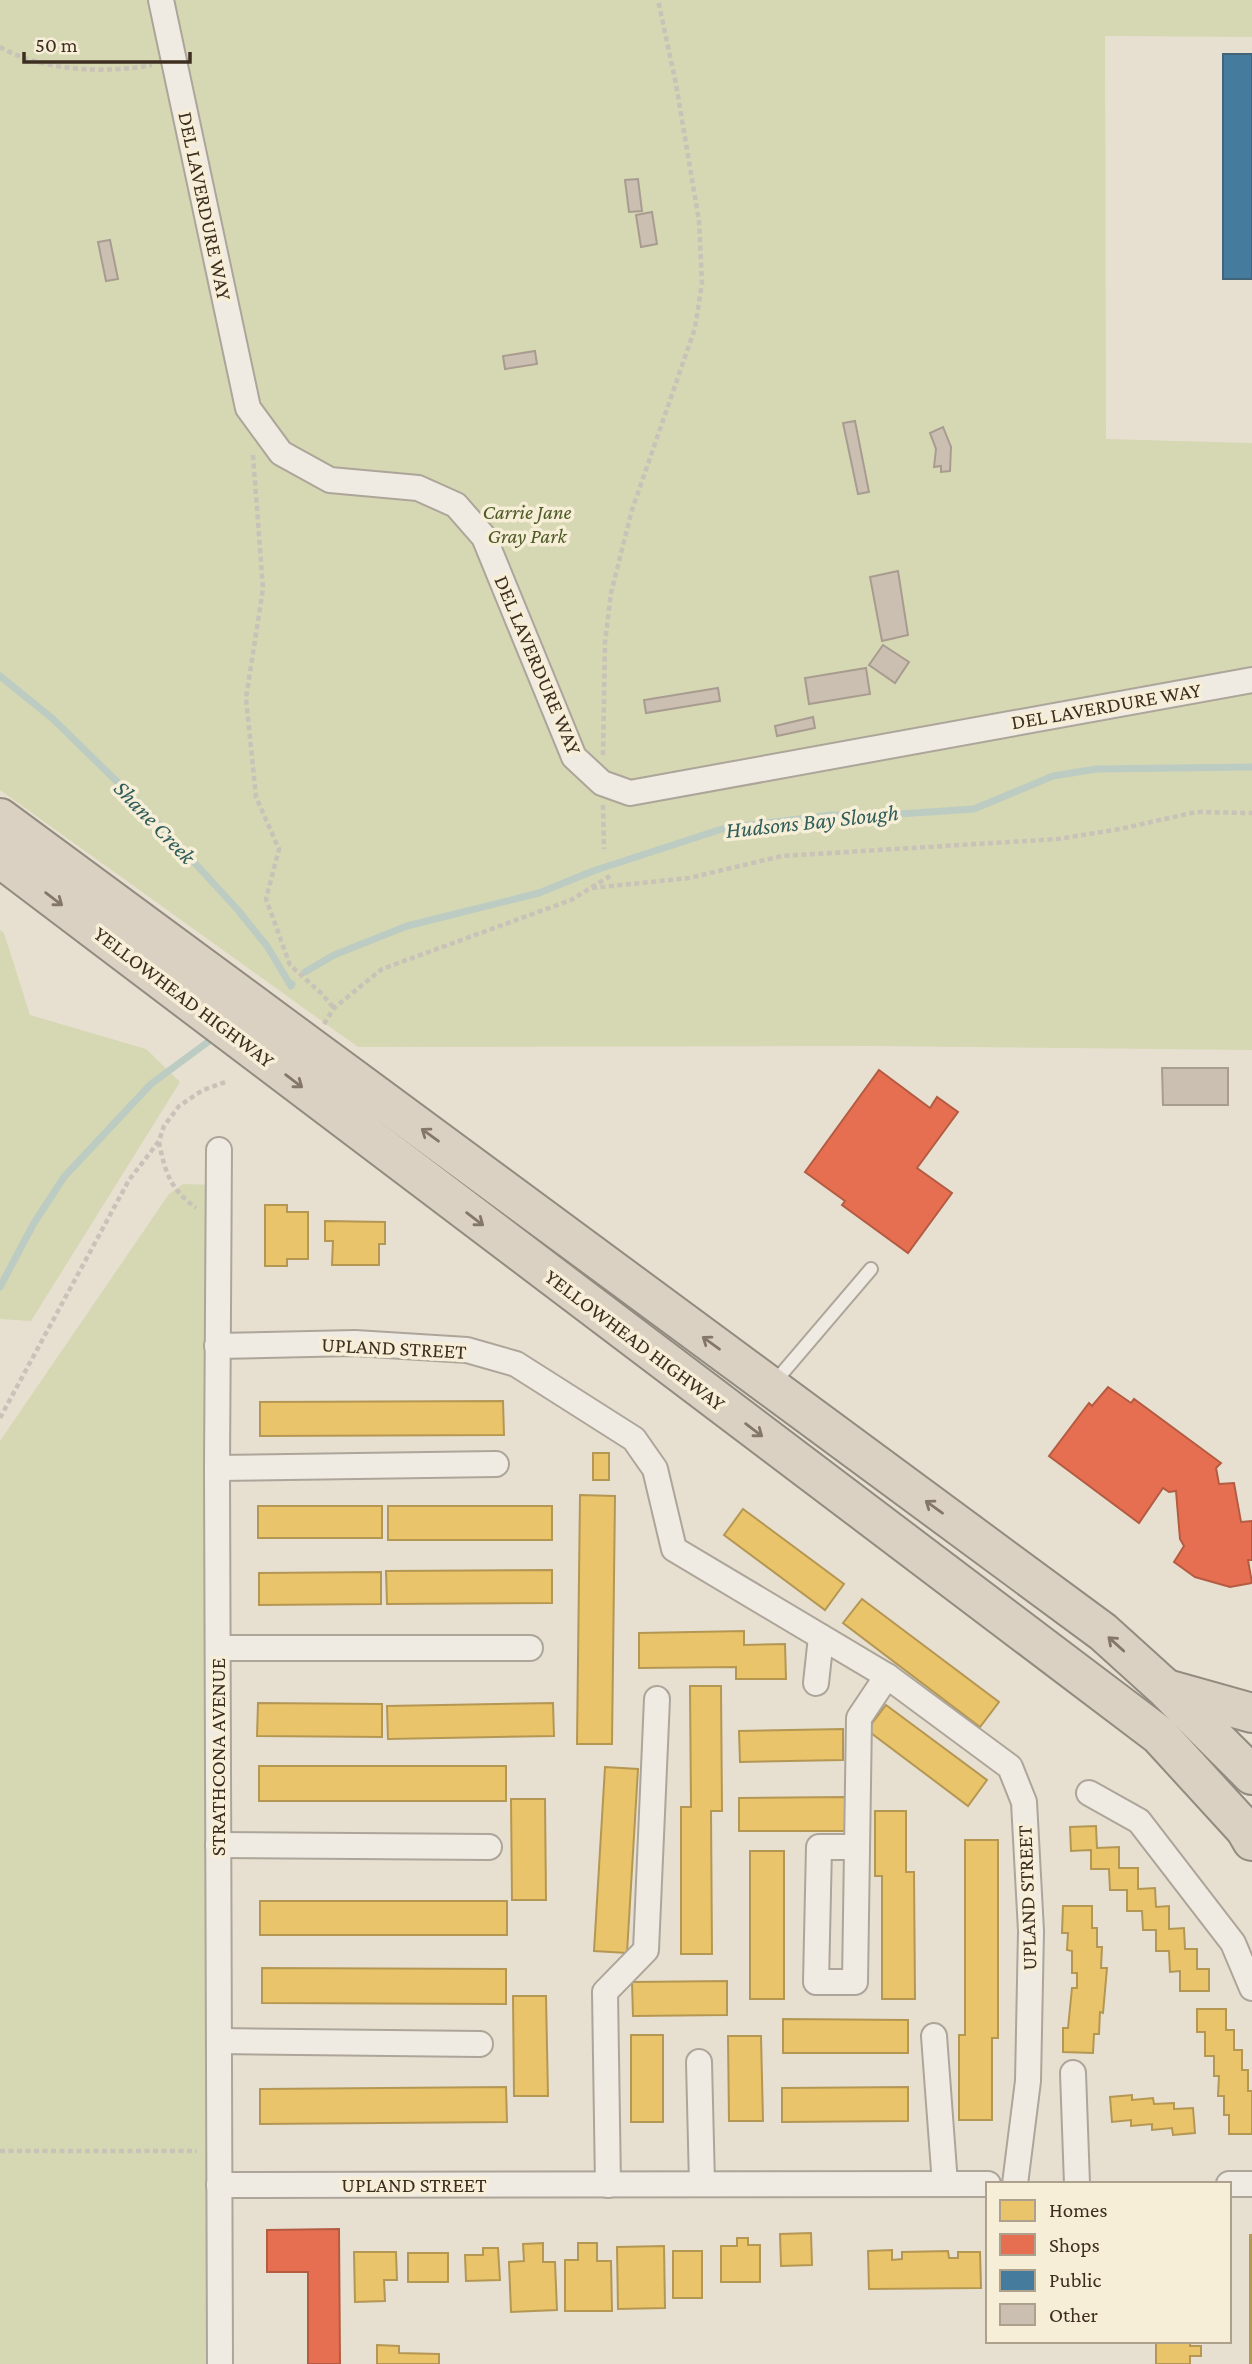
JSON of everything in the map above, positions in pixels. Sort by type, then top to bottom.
[{"type":"highway","name":"YELLOWHEAD HIGHWAY","points":[[0,818],[1102,1632],[1166,1689],[1252,1774]]},
{"type":"highway","name":"YELLOWHEAD HIGHWAY","points":[[0,858],[1159,1735],[1245,1829],[1252,1842]]},
{"type":"highway","points":[[1166,1689],[1252,1713]]},
{"type":"street","name":"DEL LAVERDURE WAY","points":[[161,0],[248,408],[281,453],[330,480],[418,488],[456,505],[484,537],[574,757],[602,783],[630,793],[1252,680]]},
{"type":"street","name":"STRATHCONA AVENUE","points":[[219,1150],[219,2364]]},
{"type":"street","name":"UPLAND STREET","points":[[217,1346],[355,1343],[467,1350],[516,1364],[634,1439],[655,1469],[674,1549],[887,1676],[1010,1767],[1024,1802],[1031,1931],[1028,2081],[1015,2182]]},
{"type":"street","points":[[217,1468],[496,1464]]},
{"type":"street","points":[[816,1683],[821,1637]]},
{"type":"street","points":[[218,1648],[530,1648]]},
{"type":"street","points":[[857,1846],[819,1847],[816,1982],[855,1982],[859,1718],[887,1676]]},
{"type":"street","points":[[608,2185],[605,1992],[646,1950],[657,1699]]},
{"type":"street","points":[[1089,1793],[1139,1821],[1233,1943],[1252,1988]]},
{"type":"street","points":[[218,1845],[489,1847]]},
{"type":"street","points":[[934,2036],[945,2185]]},
{"type":"street","points":[[219,2041],[480,2044]]},
{"type":"street","points":[[699,2062],[702,2184]]},
{"type":"street","points":[[1073,2073],[1077,2182]]},
{"type":"street","points":[[1231,2184],[1252,2184]]},
{"type":"street","name":"UPLAND STREET","points":[[219,2185],[986,2185]]},
{"type":"lane","points":[[770,1387],[871,1269]]},
{"type":"path","points":[[604,849],[602,783],[606,642],[611,593],[632,510],[695,328],[702,283],[699,220],[676,84],[658,0]]},
{"type":"path","points":[[0,47],[14,55],[81,70],[129,69],[174,61]]},
{"type":"path","points":[[248,408],[263,589],[246,698],[256,797],[279,849],[266,899],[290,965],[334,1008]]},
{"type":"path","points":[[592,888],[689,878],[782,856],[1058,839],[1120,829],[1196,811],[1252,813]]},
{"type":"path","points":[[320,1031],[334,1008],[382,969],[571,900],[610,876]]},
{"type":"path","points":[[0,1418],[129,1180],[159,1141],[164,1126],[179,1106],[203,1090],[228,1081]]},
{"type":"path","points":[[159,1141],[164,1167],[180,1196],[219,1220]]},
{"type":"path","points":[[0,2151],[219,2150]]},
{"type":"green space","name":"Carrie Jane Gray Park","points":[[0,0],[1252,0],[1252,37],[1105,36],[1106,439],[1252,443],[1252,1050],[871,1046],[358,1047],[0,790]]},
{"type":"green space","points":[[0,930],[4,933],[30,1015],[146,1049],[180,1082],[31,1321],[0,1319]]},
{"type":"green space","points":[[183,1184],[213,1185],[211,2364],[0,2364],[0,1441],[169,1194]]},
{"type":"building: Homes","points":[[265,1205],[287,1205],[287,1212],[308,1212],[308,1259],[287,1259],[287,1266],[265,1266]]},
{"type":"building: Homes","points":[[325,1221],[385,1222],[385,1244],[379,1244],[379,1265],[332,1265],[333,1241],[325,1241]]},
{"type":"building: Homes","points":[[503,1401],[504,1435],[260,1436],[260,1402]]},
{"type":"building: Homes","points":[[593,1453],[609,1453],[609,1480],[593,1480]]},
{"type":"building: Homes","points":[[580,1495],[615,1496],[612,1744],[577,1744]]},
{"type":"building: Homes","points":[[258,1506],[382,1506],[382,1538],[258,1538]]},
{"type":"building: Homes","points":[[388,1506],[552,1506],[552,1540],[388,1540]]},
{"type":"building: Homes","points":[[743,1509],[844,1584],[825,1610],[724,1535]]},
{"type":"building: Homes","points":[[552,1570],[552,1603],[387,1604],[386,1571]]},
{"type":"building: Homes","points":[[381,1572],[381,1604],[259,1605],[259,1573]]},
{"type":"building: Homes","points":[[862,1599],[999,1702],[980,1727],[843,1623]]},
{"type":"building: Homes","points":[[744,1631],[744,1645],[785,1644],[786,1679],[736,1679],[736,1667],[639,1668],[639,1633]]},
{"type":"building: Homes","points":[[690,1686],[721,1686],[722,1811],[711,1811],[712,1954],[681,1954],[681,1807],[691,1807]]},
{"type":"building: Homes","points":[[258,1703],[382,1704],[382,1737],[257,1736]]},
{"type":"building: Homes","points":[[553,1703],[554,1736],[388,1739],[387,1706]]},
{"type":"building: Homes","points":[[886,1705],[987,1780],[968,1806],[867,1730]]},
{"type":"building: Homes","points":[[843,1729],[843,1760],[740,1762],[739,1731]]},
{"type":"building: Homes","points":[[259,1766],[506,1766],[506,1801],[259,1801]]},
{"type":"building: Homes","points":[[605,1767],[638,1769],[627,1953],[594,1951]]},
{"type":"building: Homes","points":[[845,1797],[845,1831],[739,1831],[739,1798]]},
{"type":"building: Homes","points":[[511,1799],[545,1799],[546,1900],[512,1900]]},
{"type":"building: Homes","points":[[875,1811],[906,1811],[906,1872],[914,1872],[915,1999],[882,1999],[882,1876],[875,1876]]},
{"type":"building: Homes","points":[[1096,1826],[1097,1848],[1119,1847],[1119,1868],[1138,1868],[1138,1889],[1155,1888],[1156,1907],[1169,1906],[1169,1929],[1184,1928],[1185,1949],[1197,1949],[1197,1969],[1209,1969],[1209,1991],[1180,1991],[1180,1971],[1170,1972],[1169,1951],[1156,1951],[1156,1930],[1143,1930],[1142,1911],[1127,1911],[1127,1890],[1110,1890],[1109,1869],[1091,1869],[1091,1850],[1071,1851],[1070,1827]]},
{"type":"building: Homes","points":[[965,1840],[998,1840],[998,2038],[992,2038],[992,2120],[959,2120],[959,2035],[965,2035]]},
{"type":"building: Homes","points":[[750,1851],[784,1851],[784,1999],[750,1999]]},
{"type":"building: Homes","points":[[260,1901],[507,1901],[507,1935],[260,1935]]},
{"type":"building: Homes","points":[[1063,1906],[1092,1906],[1092,1928],[1097,1928],[1097,1947],[1102,1947],[1101,1968],[1107,1968],[1103,2013],[1100,2012],[1099,2034],[1094,2034],[1093,2053],[1063,2052],[1063,2028],[1068,2028],[1072,1988],[1077,1988],[1077,1973],[1072,1973],[1072,1951],[1067,1950],[1068,1933],[1062,1933]]},
{"type":"building: Homes","points":[[262,1968],[506,1969],[506,2004],[262,2003]]},
{"type":"building: Homes","points":[[727,1981],[727,2015],[633,2016],[632,1982]]},
{"type":"building: Homes","points":[[513,1996],[546,1996],[548,2096],[514,2096]]},
{"type":"building: Homes","points":[[1197,2009],[1226,2009],[1226,2030],[1234,2030],[1234,2050],[1242,2050],[1242,2070],[1248,2070],[1248,2091],[1252,2091],[1252,2134],[1229,2134],[1229,2115],[1224,2115],[1224,2096],[1218,2096],[1219,2076],[1214,2076],[1214,2056],[1205,2056],[1205,2032],[1197,2032]]},
{"type":"building: Homes","points":[[783,2019],[908,2020],[908,2053],[783,2053]]},
{"type":"building: Homes","points":[[631,2035],[663,2035],[663,2122],[631,2122]]},
{"type":"building: Homes","points":[[728,2036],[761,2036],[763,2121],[729,2121]]},
{"type":"building: Homes","points":[[506,2087],[507,2122],[260,2124],[260,2089]]},
{"type":"building: Homes","points":[[908,2087],[908,2121],[782,2122],[782,2088]]},
{"type":"building: Homes","points":[[1132,2095],[1132,2100],[1153,2098],[1154,2104],[1174,2103],[1174,2109],[1193,2108],[1195,2133],[1173,2135],[1172,2128],[1152,2130],[1152,2124],[1131,2126],[1131,2120],[1112,2122],[1110,2097]]},
{"type":"building: Homes","points":[[811,2233],[812,2265],[781,2266],[780,2234]]},
{"type":"building: Homes","points":[[1252,2235],[1252,2364],[1250,2364]]},
{"type":"building: Homes","points":[[737,2238],[748,2238],[748,2245],[760,2245],[760,2282],[721,2282],[721,2246],[737,2246]]},
{"type":"building: Homes","points":[[543,2243],[543,2262],[555,2262],[557,2310],[511,2312],[509,2262],[524,2261],[523,2244]]},
{"type":"building: Homes","points":[[578,2243],[597,2243],[597,2261],[611,2261],[612,2311],[565,2311],[565,2260],[578,2260]]},
{"type":"building: Homes","points":[[664,2246],[665,2308],[618,2309],[617,2247]]},
{"type":"building: Homes","points":[[483,2248],[498,2248],[500,2280],[466,2281],[465,2255],[483,2255]]},
{"type":"building: Homes","points":[[892,2250],[892,2260],[902,2259],[902,2252],[948,2251],[949,2258],[958,2258],[958,2252],[980,2252],[981,2288],[869,2289],[868,2251]]},
{"type":"building: Homes","points":[[673,2251],[702,2251],[702,2298],[673,2298]]},
{"type":"building: Homes","points":[[354,2252],[396,2252],[397,2280],[384,2280],[385,2301],[355,2302]]},
{"type":"building: Homes","points":[[408,2253],[448,2253],[448,2282],[408,2282]]},
{"type":"building: Homes","points":[[1156,2343],[1190,2343],[1190,2346],[1201,2346],[1201,2356],[1190,2356],[1190,2364],[1156,2364]]},
{"type":"building: Homes","points":[[377,2345],[399,2346],[399,2353],[439,2354],[439,2364],[377,2364]]},
{"type":"building: Shops","points":[[879,1070],[930,1108],[937,1097],[958,1112],[917,1168],[952,1193],[908,1253],[842,1205],[845,1201],[805,1172]]},
{"type":"building: Shops","points":[[1108,1387],[1131,1403],[1134,1399],[1221,1463],[1216,1468],[1219,1484],[1234,1483],[1241,1522],[1252,1521],[1252,1560],[1248,1560],[1252,1583],[1230,1587],[1195,1577],[1174,1562],[1184,1546],[1180,1539],[1176,1491],[1169,1492],[1163,1488],[1139,1523],[1049,1456],[1089,1403],[1092,1406]]},
{"type":"building: Shops","points":[[339,2229],[340,2364],[308,2364],[308,2272],[267,2272],[267,2230]]},
{"type":"building: Public","points":[[1223,54],[1252,54],[1252,279],[1223,279]]},
{"type":"building: Other","points":[[638,179],[642,211],[629,212],[625,180]]},
{"type":"building: Other","points":[[652,212],[657,244],[641,247],[636,215]]},
{"type":"building: Other","points":[[110,240],[118,279],[106,281],[98,242]]},
{"type":"building: Other","points":[[535,351],[537,364],[505,369],[503,356]]},
{"type":"building: Other","points":[[855,421],[869,492],[858,494],[843,423]]},
{"type":"building: Other","points":[[943,427],[951,447],[950,471],[941,472],[941,466],[934,467],[936,449],[930,433]]},
{"type":"building: Other","points":[[898,571],[908,635],[882,641],[870,577]]},
{"type":"building: Other","points":[[883,645],[909,662],[895,683],[869,665]]},
{"type":"building: Other","points":[[866,668],[870,694],[809,704],[805,678]]},
{"type":"building: Other","points":[[718,688],[720,701],[646,713],[644,700]]},
{"type":"building: Other","points":[[813,717],[815,728],[777,736],[775,726]]},
{"type":"building: Other","points":[[1162,1068],[1228,1068],[1228,1105],[1163,1105]]},
{"type":"waterway","name":"Shane Creek","points":[[0,676],[53,719],[148,812],[237,909],[267,946],[291,986],[292,984]]},
{"type":"waterway","name":"Hudsons Bay Slough","points":[[305,972],[334,955],[407,926],[539,893],[593,871],[725,828],[831,815],[884,815],[974,809],[1053,776],[1096,769],[1252,767]]},
{"type":"waterway","name":"Hudsons Bay Slough","points":[[0,1287],[34,1223],[64,1177],[151,1084],[216,1036]]}]
